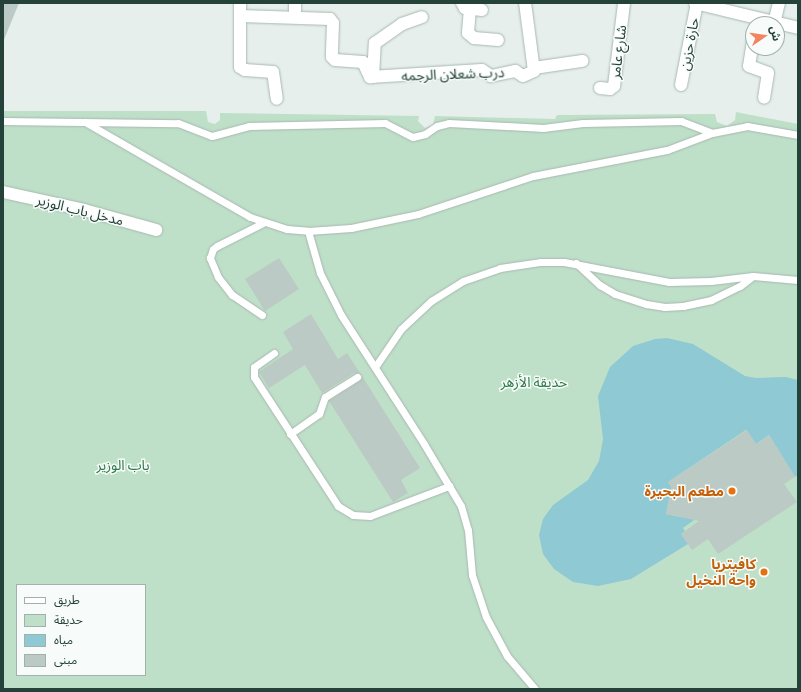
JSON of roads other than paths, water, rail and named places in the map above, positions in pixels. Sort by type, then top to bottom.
[{"type":"street","points":[[240,3],[241,68],[273,72],[277,99]]},
{"type":"street","points":[[295,3],[295,18]]},
{"type":"street","points":[[525,3],[534,68],[582,61]]},
{"type":"street","name":"شارع عامر","points":[[600,88],[610,89],[614,86],[624,3]]},
{"type":"street","points":[[696,3],[745,18]]},
{"type":"street","name":"حارة حزين","points":[[681,85],[696,3]]},
{"type":"street","points":[[776,16],[779,3]]},
{"type":"street","points":[[471,7],[468,34],[474,38],[498,40]]},
{"type":"street","points":[[240,16],[332,20],[332,55],[335,60],[363,62],[367,75],[373,77],[375,43],[402,24],[422,16]]},
{"type":"street","points":[[785,25],[798,28]]},
{"type":"street","points":[[751,56],[749,66],[768,73],[764,98]]},
{"type":"street","name":"درب شعلان الرجمه","points":[[373,77],[482,70],[491,76],[515,71],[523,76],[532,73],[534,68]]},
{"type":"street","name":"مدخل باب الوزير","points":[[3,192],[84,210],[156,230]]},
{"type":"lane","points":[[3,121],[178,123],[212,136],[249,126],[385,123],[413,137],[425,134],[437,126],[450,122],[543,128],[583,122],[681,121],[712,133]]},
{"type":"lane","points":[[83,121],[263,223],[308,231],[351,228],[418,214],[532,176],[667,150],[712,133],[747,126],[798,135]]},
{"type":"lane","points":[[262,315],[232,295],[218,277],[210,258],[213,249],[263,223]]},
{"type":"lane","points":[[308,231],[329,293],[449,486],[466,521],[472,575],[486,617],[507,656],[535,689]]},
{"type":"lane","points":[[374,367],[401,329],[417,313],[463,281],[480,274],[520,264],[576,263],[669,282],[704,282],[753,276],[798,280]]},
{"type":"lane","points":[[576,263],[600,285],[615,294],[646,304],[665,307],[684,306],[711,300],[740,286],[753,276]]},
{"type":"lane","points":[[274,353],[256,364],[253,374],[333,499],[353,515],[370,516],[449,486]]},
{"type":"lane","points":[[290,434],[319,414],[325,397],[356,377]]},
{"type":"water","points":[[667,338],[693,344],[745,376],[756,378],[786,377],[798,380],[798,475],[795,477],[769,435],[756,444],[746,430],[668,482],[681,501],[669,499],[666,514],[681,517],[684,505],[694,520],[683,528],[685,531],[681,534],[688,544],[631,579],[598,586],[573,582],[554,569],[543,554],[539,535],[543,519],[553,505],[588,480],[599,461],[603,439],[598,396],[610,367],[633,346],[655,339]]},
{"type":"place","name":"مطعم البحيرة","points":[[732,491]]},
{"type":"place","name":"كافيتريا واحة النخيل","points":[[764,572]]},
{"type":"park label","name":"حديقة الأزهر","points":[[534,382]]},
{"type":"park label","name":"باب الوزير","points":[[123,465]]}]
